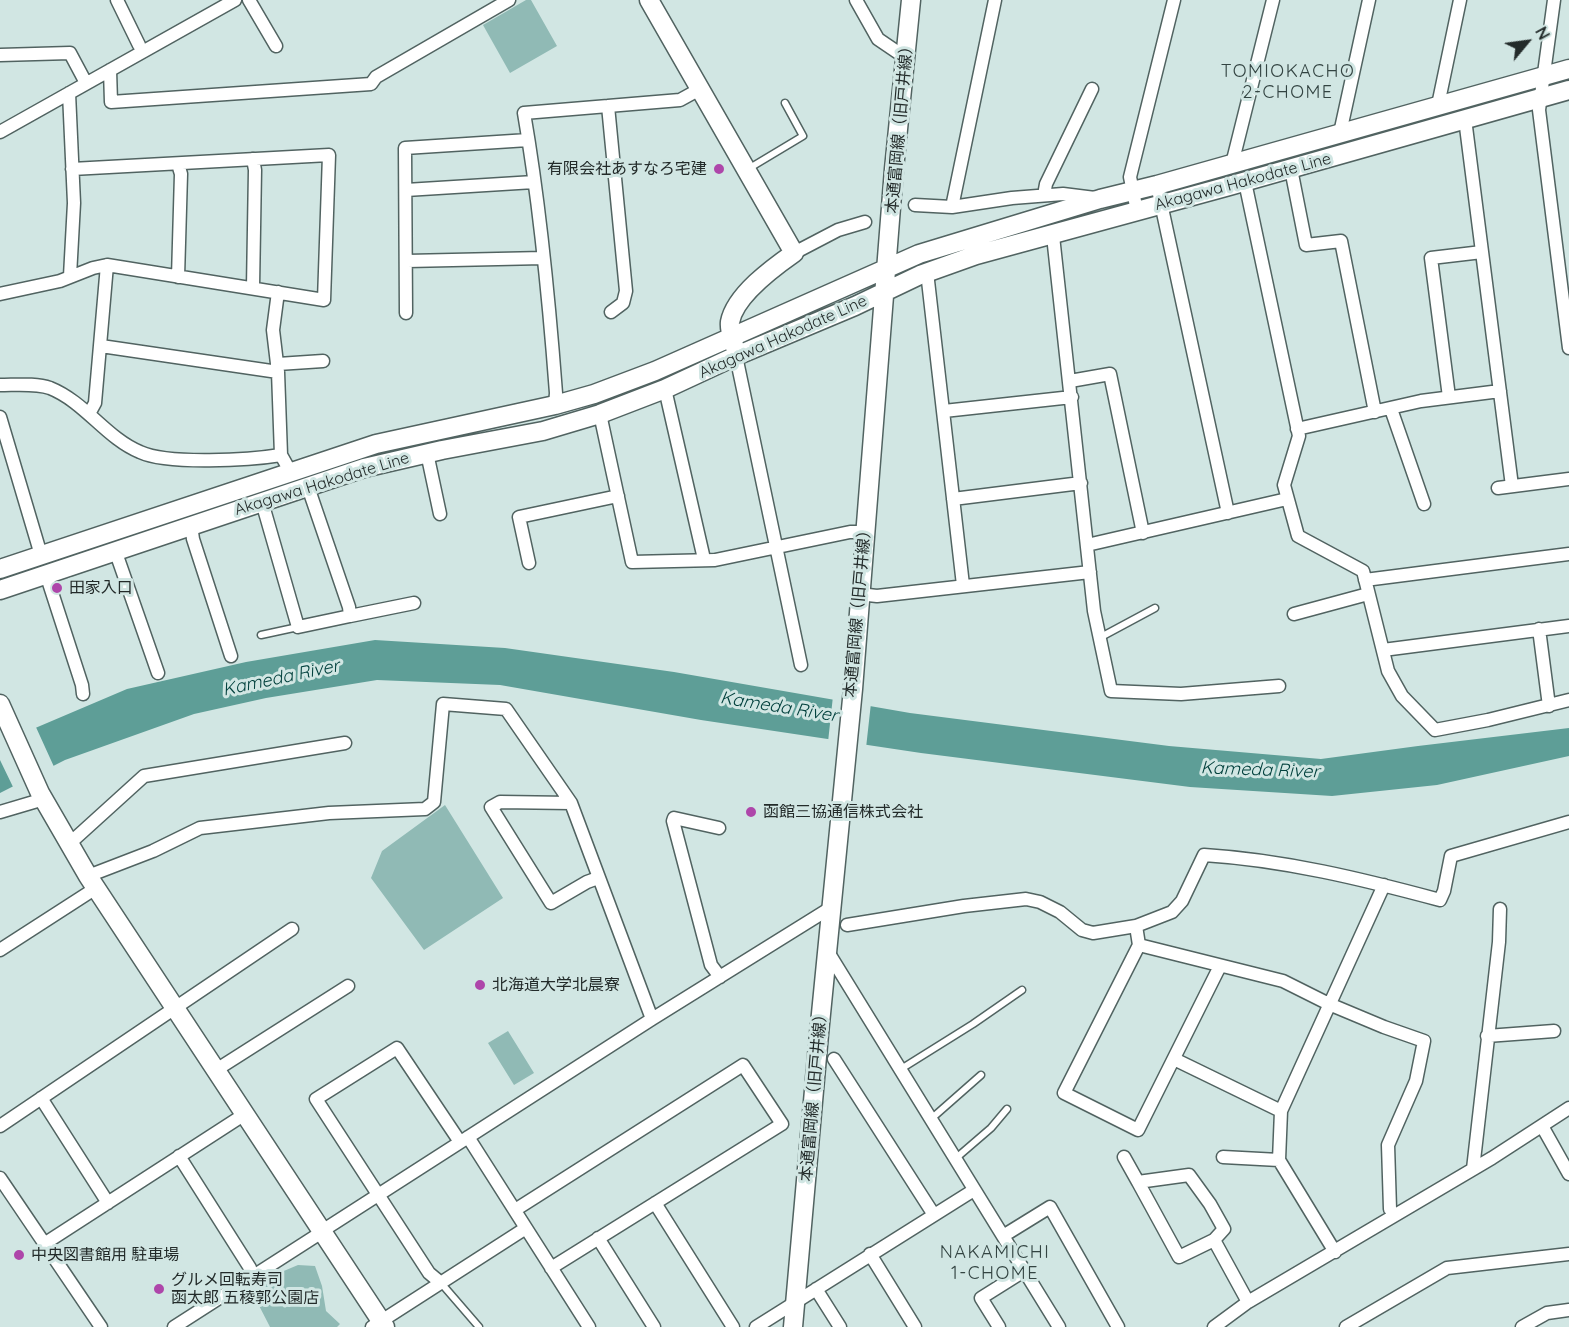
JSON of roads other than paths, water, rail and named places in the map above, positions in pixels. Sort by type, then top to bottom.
[{"type":"main road","points":[[649,0],[794,253],[772,268],[744,296],[730,322],[736,356]]},
{"type":"main road","name":"本通富岡線（旧戸井線）","points":[[793,1327],[852,689],[886,267],[911,0]]},
{"type":"main road","name":"Akagawa Hakodate Line","points":[[0,569],[286,463],[555,405],[594,394],[655,371],[919,254],[1100,199],[1569,69]]},
{"type":"main road","name":"Akagawa Hakodate Line","points":[[0,590],[364,468],[427,453],[543,431],[600,414],[665,389],[927,272],[976,255],[1053,236],[1569,90]]},
{"type":"main road","points":[[0,704],[42,796],[92,882],[322,1232],[379,1325]]},
{"type":"street","points":[[117,0],[139,45]]},
{"type":"street","points":[[0,132],[235,0]]},
{"type":"street","points":[[249,0],[276,46]]},
{"type":"street","points":[[110,70],[111,102],[370,84],[376,77],[509,0]]},
{"type":"street","points":[[855,0],[878,39],[906,58]]},
{"type":"street","points":[[952,207],[995,0]]},
{"type":"street","points":[[1137,211],[1130,177],[1174,0]]},
{"type":"street","points":[[1232,164],[1272,0]]},
{"type":"street","points":[[1340,133],[1369,0]]},
{"type":"street","points":[[1438,105],[1460,0]]},
{"type":"street","points":[[1554,0],[1539,111],[1569,348]]},
{"type":"street","points":[[0,55],[70,53],[86,83]]},
{"type":"street","points":[[555,405],[549,309],[524,113],[680,100],[700,89]]},
{"type":"street","points":[[1044,195],[1046,184],[1092,89]]},
{"type":"street","points":[[69,93],[74,203],[70,276]]},
{"type":"street","points":[[608,106],[626,291],[623,303],[611,312]]},
{"type":"street","points":[[1464,119],[1512,486]]},
{"type":"street","points":[[406,313],[405,148],[528,140]]},
{"type":"street","points":[[0,294],[60,281],[107,265],[324,300],[329,155],[72,169]]},
{"type":"street","points":[[253,159],[255,170],[253,287]]},
{"type":"street","points":[[177,164],[181,174],[177,277]]},
{"type":"street","points":[[1291,169],[1306,245],[1341,241],[1375,412]]},
{"type":"street","points":[[406,190],[534,182]]},
{"type":"street","points":[[1245,182],[1299,436],[1284,485],[1298,536],[1363,571],[1388,671],[1402,696],[1435,730],[1488,720],[1569,700]]},
{"type":"street","points":[[1157,185],[1163,204],[1228,513]]},
{"type":"street","points":[[915,205],[952,207],[1063,194],[1100,199]]},
{"type":"street","points":[[794,253],[838,230],[866,222]]},
{"type":"street","points":[[1053,236],[1094,611],[1111,691],[1181,694],[1280,686]]},
{"type":"street","points":[[1449,398],[1431,258],[1482,252]]},
{"type":"street","points":[[407,261],[543,258]]},
{"type":"street","points":[[89,414],[95,403],[107,265]]},
{"type":"street","points":[[927,272],[963,585]]},
{"type":"street","points":[[0,385],[51,388],[72,401],[124,443],[153,456],[168,459],[256,459],[286,463],[273,330],[278,292]]},
{"type":"street","points":[[101,346],[278,368],[323,362]]},
{"type":"street","points":[[736,356],[801,665]]},
{"type":"street","points":[[1070,381],[1110,374],[1143,533]]},
{"type":"street","points":[[665,389],[704,560]]},
{"type":"street","points":[[1297,429],[1421,401],[1500,392]]},
{"type":"street","points":[[944,411],[1072,397]]},
{"type":"street","points":[[1390,408],[1424,504]]},
{"type":"street","points":[[600,414],[632,562],[715,560],[850,532],[865,532]]},
{"type":"street","points":[[0,417],[40,555]]},
{"type":"street","points":[[427,453],[440,514]]},
{"type":"street","points":[[1498,488],[1569,479]]},
{"type":"street","points":[[953,499],[1081,483]]},
{"type":"street","points":[[308,488],[350,616]]},
{"type":"street","points":[[529,563],[519,517],[618,496]]},
{"type":"street","points":[[1087,545],[1287,499]]},
{"type":"street","points":[[262,502],[298,627],[414,603]]},
{"type":"street","points":[[190,525],[231,656]]},
{"type":"street","points":[[115,550],[158,673]]},
{"type":"street","points":[[1365,580],[1569,554]]},
{"type":"street","points":[[859,594],[877,596],[1090,573]]},
{"type":"street","points":[[46,574],[83,694]]},
{"type":"street","points":[[1294,614],[1368,594]]},
{"type":"street","points":[[1383,650],[1569,626]]},
{"type":"street","points":[[1539,629],[1549,706]]},
{"type":"street","points":[[0,950],[92,882],[200,828],[330,813],[425,809],[434,802],[443,704],[506,710],[571,803],[652,1019]]},
{"type":"street","points":[[69,843],[144,776],[345,743]]},
{"type":"street","points":[[0,812],[42,796]]},
{"type":"street","points":[[571,803],[500,802],[491,807],[551,903],[598,878]]},
{"type":"street","points":[[719,828],[674,818],[673,821],[711,965],[720,977]]},
{"type":"street","points":[[847,925],[964,906],[1026,899],[1040,902],[1060,912],[1082,930],[1093,933],[1136,926],[1172,912],[1182,901],[1203,855],[1275,861],[1440,900],[1451,856],[1569,822]]},
{"type":"street","points":[[1335,1252],[1279,1160],[1281,1111],[1384,885]]},
{"type":"street","points":[[174,1327],[652,1019],[832,907]]},
{"type":"street","points":[[1473,1169],[1500,909]]},
{"type":"street","points":[[1136,926],[1139,945],[1064,1093],[1138,1130],[1220,966]]},
{"type":"street","points":[[0,1126],[292,929]]},
{"type":"street","points":[[1139,945],[1283,981],[1329,1004],[1424,1041],[1416,1081],[1388,1145],[1390,1209]]},
{"type":"street","points":[[827,951],[1059,1327]]},
{"type":"street","points":[[216,1070],[348,986]]},
{"type":"street","points":[[1487,1036],[1554,1031]]},
{"type":"street","points":[[441,1283],[429,1273],[316,1099],[398,1048],[515,1210],[589,1327]]},
{"type":"street","points":[[834,1059],[934,1215]]},
{"type":"street","points":[[1174,1059],[1281,1111]]},
{"type":"street","points":[[515,1210],[743,1065],[782,1124],[551,1268]]},
{"type":"street","points":[[41,1098],[108,1203]]},
{"type":"street","points":[[1214,1327],[1248,1302],[1473,1169],[1569,1108]]},
{"type":"street","points":[[44,1244],[244,1114]]},
{"type":"street","points":[[1542,1126],[1569,1174]]},
{"type":"street","points":[[179,1156],[250,1268]]},
{"type":"street","points":[[1124,1157],[1179,1257],[1214,1240],[1224,1229],[1210,1204],[1189,1175],[1138,1182]]},
{"type":"street","points":[[1223,1157],[1279,1160]]},
{"type":"street","points":[[0,1178],[101,1327]]},
{"type":"street","points":[[756,1327],[974,1190]]},
{"type":"street","points":[[655,1203],[733,1327]]},
{"type":"street","points":[[1003,1236],[1050,1208],[1118,1327]]},
{"type":"street","points":[[379,1325],[526,1228]]},
{"type":"street","points":[[598,1238],[654,1327]]},
{"type":"street","points":[[1214,1240],[1248,1302]]},
{"type":"street","points":[[870,1254],[915,1327]]},
{"type":"street","points":[[1346,1327],[1447,1268],[1569,1254]]},
{"type":"street","points":[[999,1327],[981,1298],[1024,1271]]},
{"type":"street","points":[[816,1289],[840,1327]]},
{"type":"street","points":[[1522,1327],[1547,1313],[1569,1310]]},
{"type":"lane","points":[[746,170],[803,136],[785,103]]},
{"type":"lane","points":[[1101,637],[1155,608]]},
{"type":"lane","points":[[261,635],[298,627]]},
{"type":"lane","points":[[900,1070],[1022,990]]},
{"type":"lane","points":[[931,1119],[981,1075]]},
{"type":"lane","points":[[955,1159],[991,1128],[1007,1109]]},
{"type":"lane","points":[[441,1283],[479,1327]]},
{"type":"water","name":"Kameda River","points":[[375,640],[505,648],[674,672],[910,713],[1169,746],[1321,759],[1569,728],[1569,756],[1437,785],[1332,796],[1190,787],[921,753],[701,720],[500,685],[377,680],[266,698],[194,714],[65,760],[0,793],[0,743],[127,689],[246,662]]},
{"type":"place","name":"有限会社あすなろ宅建","points":[[719,169]]},
{"type":"place","name":"田家入口","points":[[57,588]]},
{"type":"place","name":"函館三協通信株式会社","points":[[751,812]]},
{"type":"place","name":"北海道大学北晨寮","points":[[480,985]]},
{"type":"place","name":"中央図書館用 駐車場","points":[[19,1255]]},
{"type":"place","name":"グルメ回転寿司 函太郎 五稜郭公園店","points":[[159,1289]]},
{"type":"district","name":"TOMIOKACHO 2-CHOME","points":[[1288,82]]},
{"type":"district","name":"NAKAMICHI 1-CHOME","points":[[995,1263]]}]
